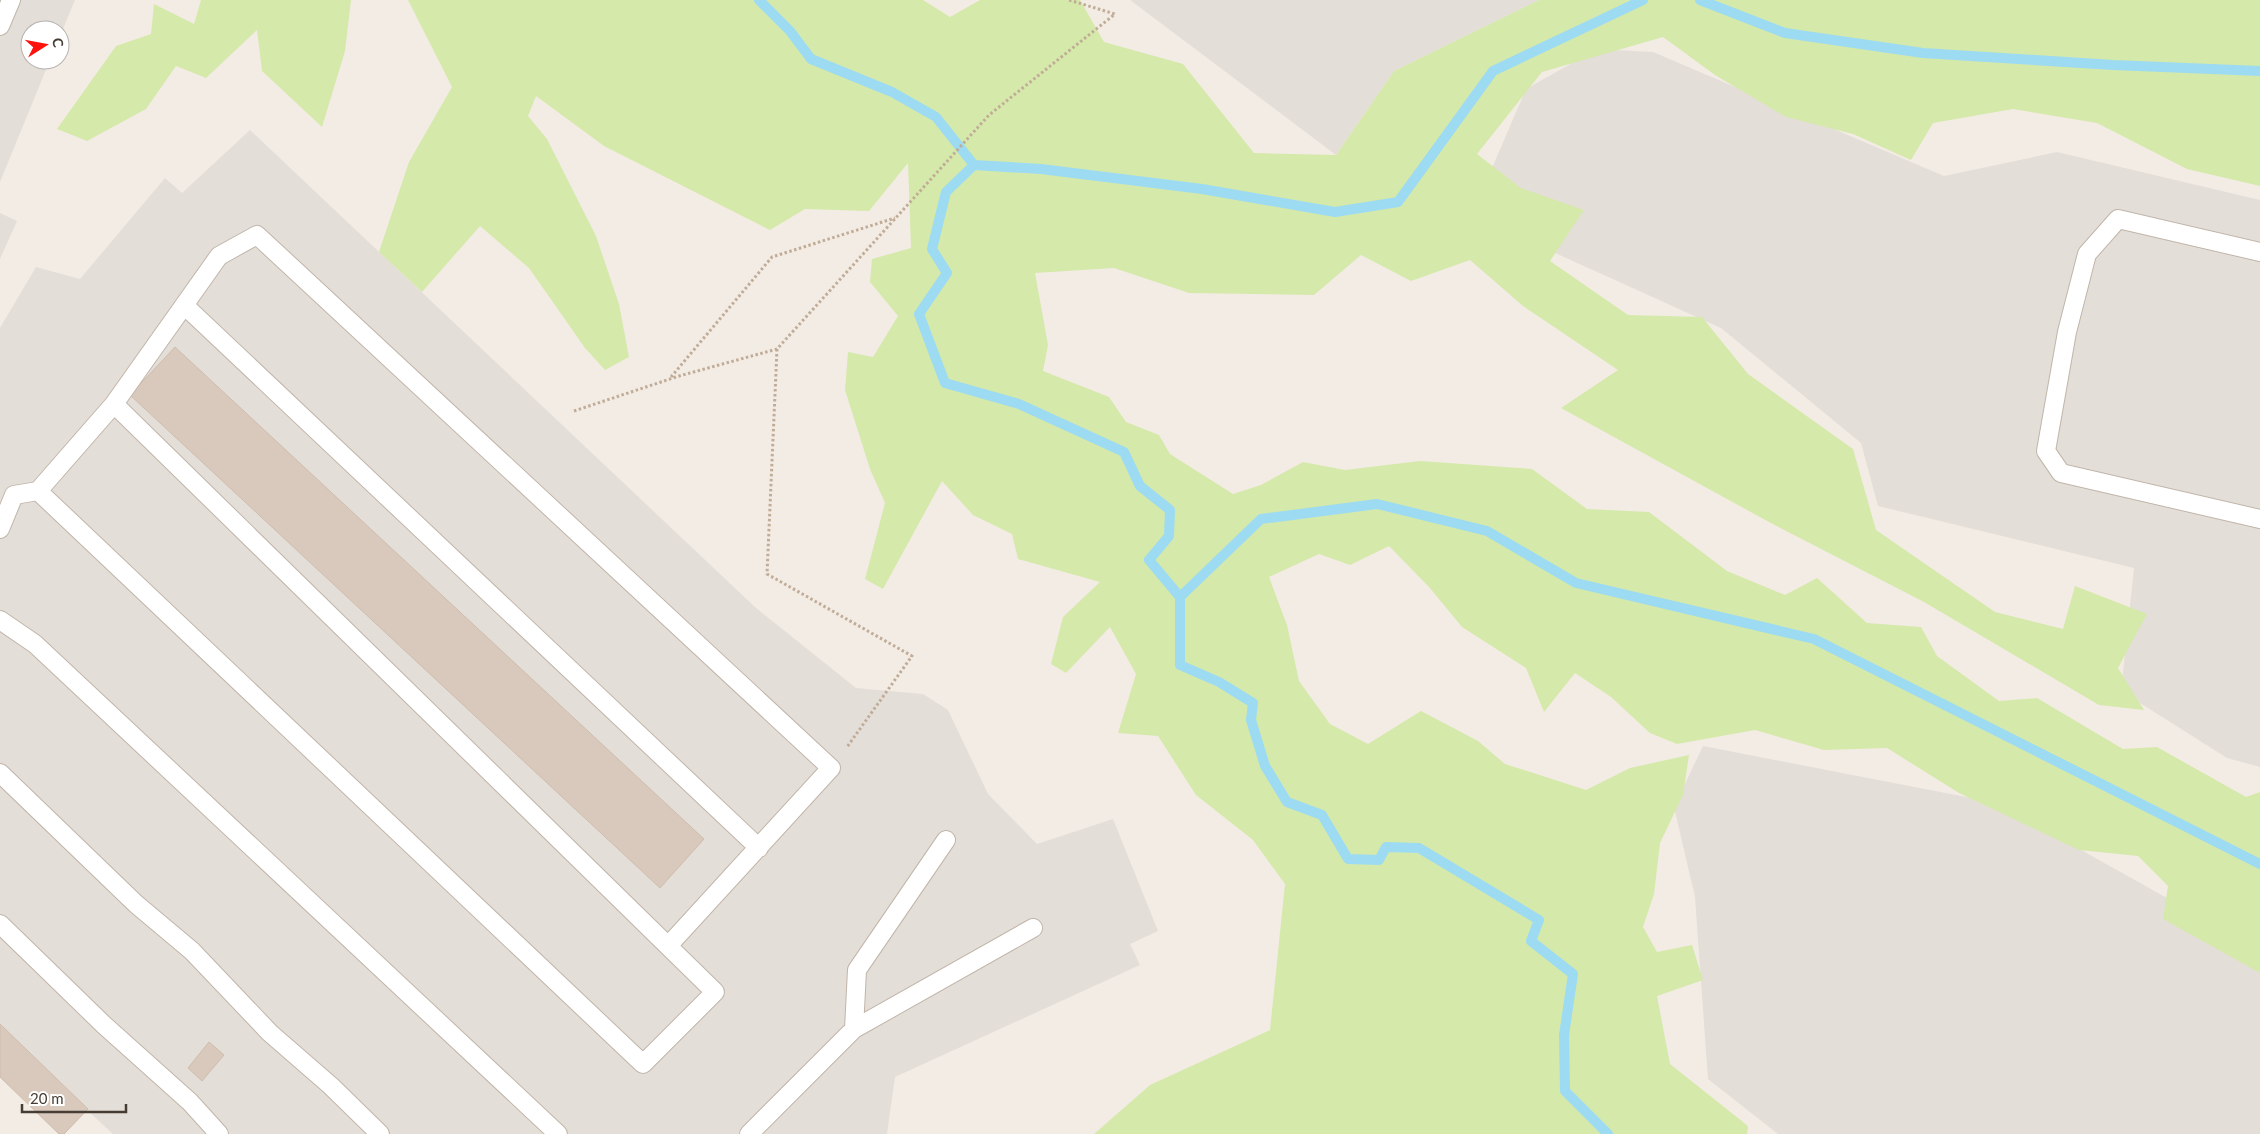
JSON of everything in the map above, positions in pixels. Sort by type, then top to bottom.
[{"type":"lane","points":[[0,26],[11,0]]},
{"type":"lane","points":[[2260,252],[2118,219],[2087,254],[2067,332],[2046,451],[2061,473],[2260,519]]},
{"type":"lane","points":[[0,529],[14,495],[38,491],[114,404],[219,256],[257,235],[832,768],[668,946]]},
{"type":"lane","points":[[184,305],[759,848]]},
{"type":"lane","points":[[38,491],[643,1064],[715,992],[114,404]]},
{"type":"lane","points":[[0,620],[35,644],[558,1134]]},
{"type":"lane","points":[[0,773],[136,904],[192,951],[270,1033],[331,1086],[380,1134]]},
{"type":"lane","points":[[854,1029],[857,970],[946,840]]},
{"type":"lane","points":[[0,924],[104,1024],[190,1102],[219,1134]]},
{"type":"lane","points":[[749,1134],[854,1029],[1033,928]]},
{"type":"path","points":[[574,411],[669,379],[777,348],[989,115],[1115,14],[1069,0]]},
{"type":"path","points":[[669,379],[772,257],[896,218]]},
{"type":"path","points":[[777,348],[767,574],[912,656],[832,768]]},
{"type":"shaded area","points":[[0,0],[75,0],[67,20],[20,20],[20,70],[46,70],[0,182]]},
{"type":"shaded area","points":[[1130,0],[1539,0],[1394,71],[1336,155]]},
{"type":"shaded area","points":[[1597,49],[1653,52],[1944,176],[2057,152],[2260,200],[2260,767],[2227,758],[2121,691],[2134,568],[1878,506],[1861,443],[1721,328],[1544,248],[1486,182],[1526,89]]},
{"type":"shaded area","points":[[250,130],[756,608],[856,688],[923,694],[948,710],[988,794],[1037,844],[1113,819],[1158,931],[1130,944],[1140,965],[895,1077],[887,1134],[113,1134],[0,1030],[0,328],[36,267],[80,279],[165,178],[182,193]]},
{"type":"shaded area","points":[[0,213],[17,221],[0,259]]},
{"type":"shaded area","points":[[1703,746],[1997,803],[2260,950],[2260,1134],[1778,1134],[1708,1079],[1695,897],[1674,807]]},
{"type":"green space","points":[[201,0],[351,0],[345,51],[322,127],[262,71],[257,30],[206,78],[176,66],[146,109],[87,141],[57,129],[116,46],[151,34],[154,4],[194,24]]},
{"type":"green space","points":[[408,0],[923,0],[950,17],[980,0],[1080,0],[1104,42],[1183,64],[1254,153],[1336,155],[1394,71],[1539,0],[2260,0],[2260,186],[2187,169],[2097,123],[2013,109],[1933,123],[1911,160],[1853,134],[1786,117],[1715,75],[1663,37],[1542,72],[1477,154],[1521,188],[1584,210],[1550,261],[1628,315],[1702,317],[1748,374],[1853,449],[1876,530],[1995,612],[2063,629],[2075,586],[2147,614],[2118,668],[2144,710],[2099,705],[1924,602],[1769,522],[1561,408],[1618,370],[1523,306],[1470,260],[1411,281],[1361,255],[1314,295],[1189,293],[1114,268],[1035,273],[1048,345],[1043,371],[1109,397],[1126,422],[1159,435],[1170,454],[1233,494],[1261,485],[1303,462],[1345,470],[1420,461],[1532,469],[1587,509],[1649,512],[1727,571],[1785,595],[1817,578],[1867,623],[1921,627],[1937,656],[1999,701],[2037,698],[2123,749],[2157,747],[2246,797],[2260,792],[2260,973],[2163,919],[2168,886],[2138,856],[2079,850],[1959,793],[1887,748],[1824,750],[1755,730],[1677,744],[1650,733],[1611,697],[1575,673],[1544,712],[1526,668],[1462,627],[1429,587],[1389,546],[1350,565],[1319,554],[1269,577],[1287,625],[1299,681],[1330,724],[1368,744],[1421,711],[1478,741],[1505,764],[1586,790],[1630,768],[1689,755],[1683,795],[1660,843],[1654,894],[1643,927],[1657,952],[1692,945],[1703,980],[1657,996],[1670,1064],[1748,1126],[1747,1134],[1094,1134],[1150,1085],[1270,1030],[1285,884],[1253,840],[1196,795],[1158,736],[1118,733],[1136,674],[1110,627],[1066,673],[1051,664],[1063,617],[1100,582],[1018,559],[1012,534],[973,515],[942,481],[883,589],[865,579],[885,503],[870,469],[845,390],[848,352],[873,357],[898,316],[870,282],[872,259],[911,248],[908,163],[869,211],[805,209],[770,230],[604,146],[536,96],[528,116],[547,139],[596,236],[619,304],[629,357],[605,370],[585,348],[529,268],[480,226],[422,292],[379,252],[409,162],[452,87]]},
{"type":"building","points":[[175,347],[704,839],[660,888],[130,395]]},
{"type":"building","points":[[0,1024],[88,1109],[64,1134],[59,1134],[0,1077]]},
{"type":"building","points":[[209,1042],[224,1055],[202,1081],[188,1068]]},
{"type":"waterway","points":[[759,0],[790,31],[811,59],[892,92],[936,117],[974,165],[946,192],[932,249],[947,273],[919,314],[945,383],[1019,404],[1124,452],[1140,486],[1170,510],[1169,536],[1149,560],[1180,597],[1180,665],[1219,682],[1253,703],[1251,720],[1265,766],[1287,802],[1322,815],[1348,859],[1379,860],[1386,847],[1419,848],[1539,920],[1531,941],[1573,974],[1564,1035],[1565,1091],[1608,1134]]},
{"type":"waterway","points":[[974,165],[1041,169],[1202,189],[1335,212],[1398,202],[1493,71],[1643,0]]},
{"type":"waterway","points":[[1700,0],[1785,33],[1923,53],[2113,65],[2260,71]]},
{"type":"waterway","points":[[1180,597],[1261,519],[1377,504],[1487,531],[1576,583],[1814,639],[2260,864]]}]
